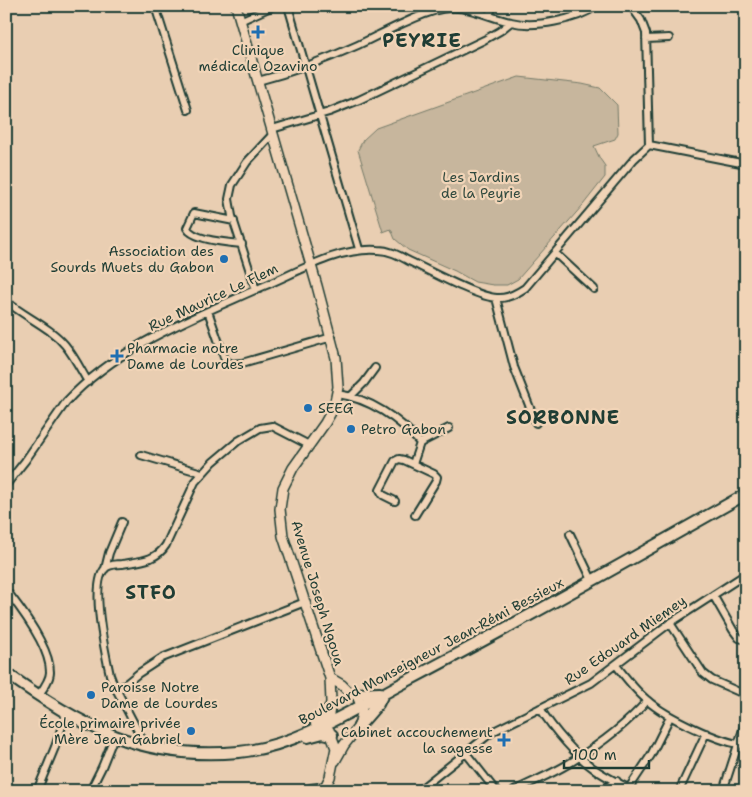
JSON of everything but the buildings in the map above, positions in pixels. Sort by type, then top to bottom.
[{"type":"main road","name":"Avenue Joseph Ngoua","points":[[236,6],[332,337],[338,367],[337,394],[330,414],[288,478],[283,488],[280,509],[283,536],[330,678],[328,722]]},
{"type":"main road","name":"Boulevard Monseigneur Jean-Rémi Bessieux","points":[[6,673],[66,714],[114,737],[142,745],[187,753],[215,754],[248,751],[287,741],[307,733],[592,580],[746,494]]},
{"type":"main road","points":[[330,678],[360,700],[362,719],[359,726]]},
{"type":"main road","points":[[287,741],[318,723],[339,695],[384,693],[378,704],[344,745],[324,788]]},
{"type":"main road","points":[[328,722],[336,748],[334,764]]},
{"type":"main road","points":[[287,741],[323,734],[345,741],[352,736]]},
{"type":"street","points":[[155,6],[188,110]]},
{"type":"street","points":[[240,21],[273,6]]},
{"type":"street","points":[[288,6],[359,250],[392,252],[474,292],[496,298],[510,296],[525,288],[634,160],[649,145],[646,39],[644,26],[631,6]]},
{"type":"street","points":[[489,15],[493,6]]},
{"type":"street","points":[[258,81],[306,68],[438,10],[457,8],[511,22],[530,24],[577,15],[596,6]]},
{"type":"street","points":[[256,290],[234,221],[230,199],[232,185],[247,162],[272,132],[359,100],[500,31],[511,22]]},
{"type":"street","points":[[646,39],[669,38]]},
{"type":"street","points":[[649,145],[746,164]]},
{"type":"street","points":[[234,221],[194,213],[187,228],[190,233],[215,241],[242,244]]},
{"type":"street","name":"Rue Maurice Le Flem","points":[[6,485],[66,402],[118,359],[155,336],[208,311],[311,266],[359,250]]},
{"type":"street","points":[[555,253],[594,289]]},
{"type":"street","points":[[496,298],[514,367],[536,423]]},
{"type":"street","points":[[6,301],[19,312],[48,329],[66,346],[88,382]]},
{"type":"street","points":[[208,311],[225,360],[228,363],[242,363],[332,337]]},
{"type":"street","points":[[351,396],[375,368]]},
{"type":"street","points":[[337,394],[351,396],[398,420],[420,444]]},
{"type":"street","points":[[105,569],[112,565],[146,560],[160,552],[166,545],[190,491],[202,473],[238,441],[266,426],[272,426],[309,445]]},
{"type":"street","points":[[413,464],[420,444],[449,428]]},
{"type":"street","points":[[141,455],[202,473]]},
{"type":"street","points":[[395,501],[383,495],[380,490],[395,461],[399,459],[434,474],[437,478],[436,481],[415,515]]},
{"type":"street","points":[[122,522],[101,576],[99,587],[100,622],[110,675],[140,735],[142,745]]},
{"type":"street","points":[[570,534],[592,580]]},
{"type":"street","name":"Rue Edouard Miemey","points":[[418,791],[492,732],[575,692],[616,665],[670,624],[746,574]]},
{"type":"street","points":[[10,595],[40,641],[48,660],[49,677],[38,696]]},
{"type":"street","points":[[713,595],[733,630],[739,638],[746,640]]},
{"type":"street","points":[[117,691],[144,669],[162,658],[305,602]]},
{"type":"street","points":[[670,624],[703,673],[712,680],[746,695]]},
{"type":"street","points":[[616,665],[647,701],[670,717],[706,733],[742,745]]},
{"type":"street","points":[[514,791],[580,756],[634,716],[647,701]]},
{"type":"street","points":[[540,708],[580,756],[598,772],[631,790],[670,717]]},
{"type":"street","points":[[36,791],[55,747],[66,714]]},
{"type":"street","points":[[724,791],[742,745],[746,720]]},
{"type":"street","points":[[679,791],[706,733]]},
{"type":"street","points":[[90,791],[114,737]]},
{"type":"street","points":[[466,753],[496,791]]},
{"type":"street","points":[[600,791],[616,781]]},
{"type":"street","points":[[305,791],[311,788],[324,788]]},
{"type":"green space","name":"Les Jardins de la Peyrie","points":[[519,77],[582,84],[600,88],[617,105],[618,133],[615,139],[594,146],[605,166],[605,177],[518,279],[507,285],[475,282],[408,250],[395,239],[391,229],[383,232],[358,150],[363,140],[376,128]]},
{"type":"place","name":"Clinique médicale Ozavino","points":[[258,32]]},
{"type":"place","name":"Association des Sourds Muets du Gabon","points":[[224,259]]},
{"type":"place","name":"Pharmacie notre Dame de Lourdes","points":[[117,356]]},
{"type":"place","name":"SEEG","points":[[308,408]]},
{"type":"place","name":"Petro Gabon","points":[[351,429]]},
{"type":"place","name":"Paroisse Notre Dame de Lourdes","points":[[91,695]]},
{"type":"place","name":"École primaire privée Mère Jean Gabriel","points":[[191,731]]},
{"type":"place","name":"Cabinet accouchement la sagesse","points":[[504,740]]},
{"type":"district","name":"PEYRIE","points":[[422,40]]},
{"type":"district","name":"SORBONNE","points":[[563,417]]},
{"type":"district","name":"STFO","points":[[151,592]]}]
